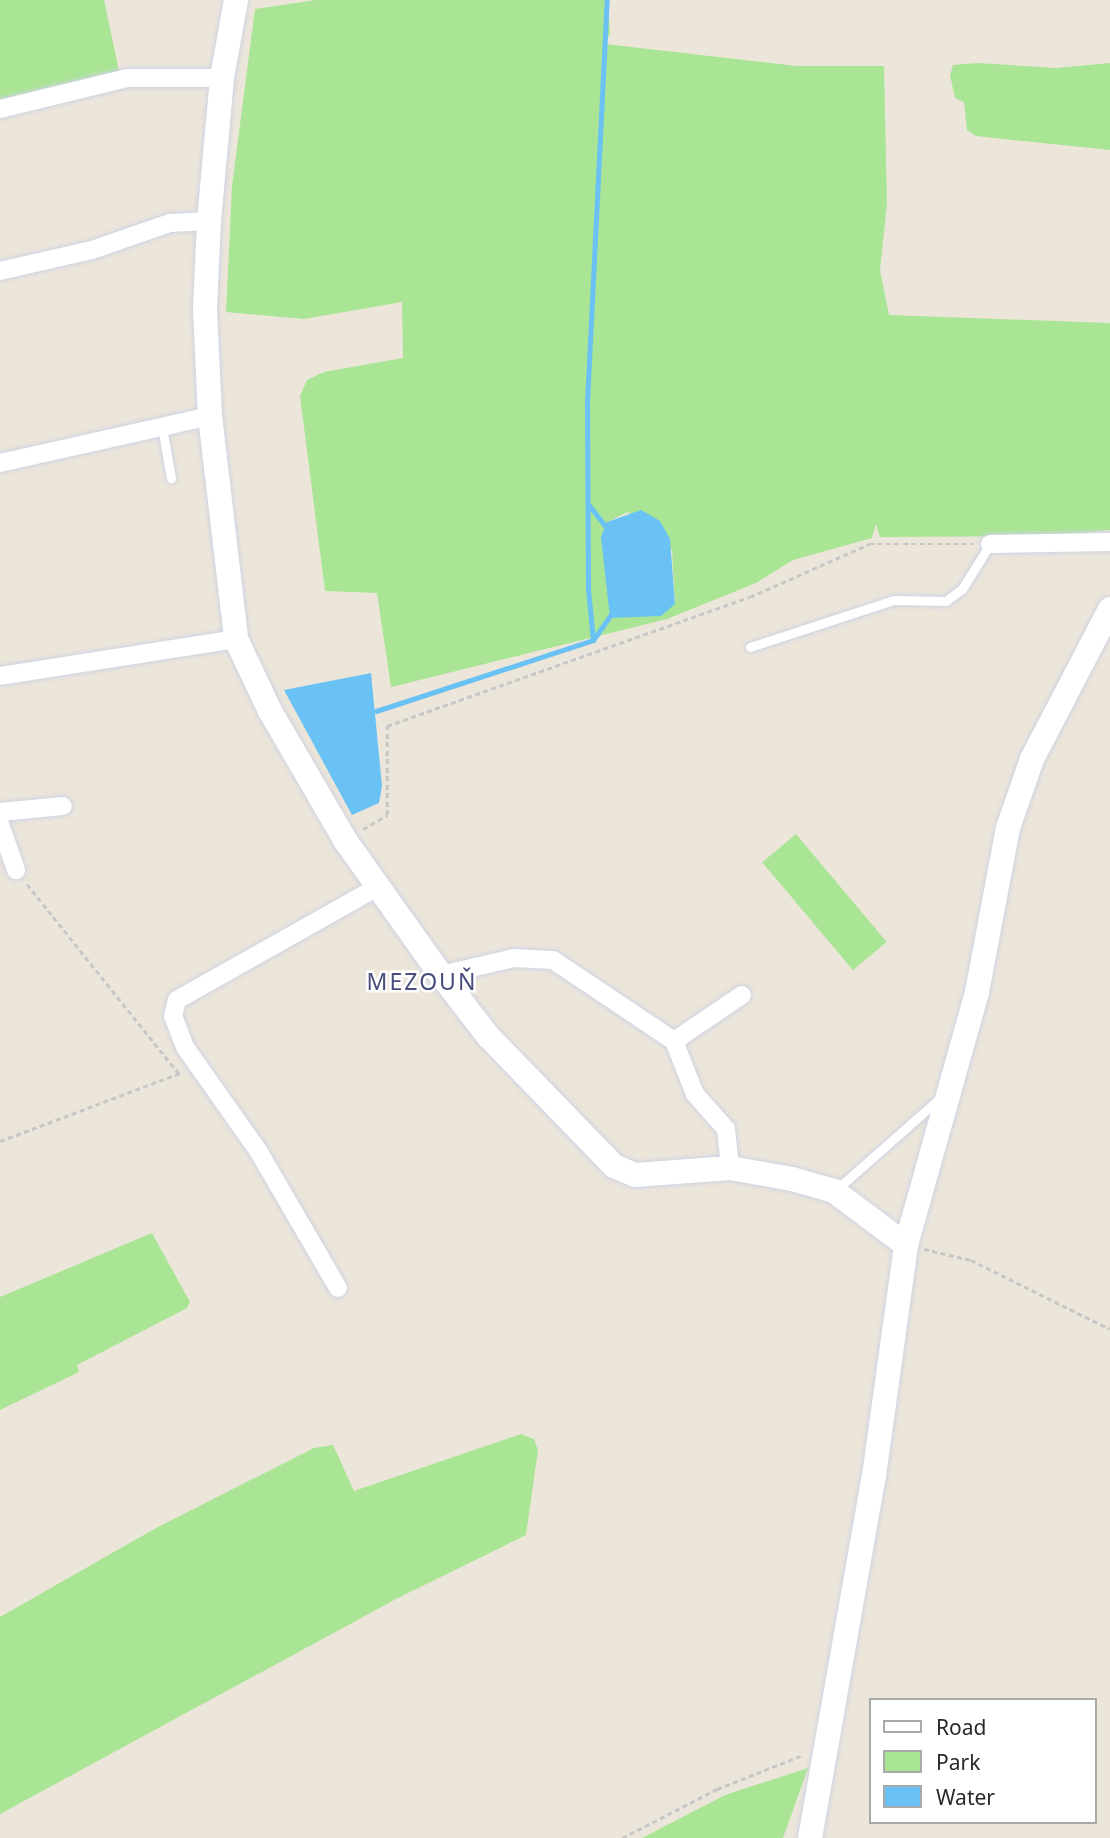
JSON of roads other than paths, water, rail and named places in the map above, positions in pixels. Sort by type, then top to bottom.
[{"type":"street","points":[[236,0],[222,78],[209,221],[205,310],[210,416],[236,639],[270,711],[376,888],[441,975],[488,1036],[614,1166],[635,1175],[664,1175],[730,1168],[760,1171],[834,1191],[906,1245]]},
{"type":"street","points":[[0,109],[127,78],[222,78]]},
{"type":"street","points":[[0,271],[92,250],[170,223],[209,221]]},
{"type":"street","points":[[0,463],[210,416]]},
{"type":"street","points":[[990,544],[1110,542]]},
{"type":"street","points":[[810,1838],[829,1745],[874,1476],[906,1245],[977,992],[1008,828],[1032,759],[1110,609]]},
{"type":"street","points":[[0,676],[236,639]]},
{"type":"street","points":[[0,811],[63,806]]},
{"type":"street","points":[[0,824],[16,870]]},
{"type":"street","points":[[338,1288],[259,1152],[196,1066],[173,1016],[177,1000],[376,888]]},
{"type":"street","points":[[441,975],[514,958],[553,960],[674,1041],[695,1094],[726,1129],[730,1168]]},
{"type":"street","points":[[674,1041],[743,996]]},
{"type":"lane","points":[[162,427],[171,478]]},
{"type":"lane","points":[[750,648],[894,600],[946,601],[962,589],[990,544]]},
{"type":"lane","points":[[834,1191],[947,1092]]},
{"type":"water","points":[[641,510],[660,521],[670,539],[675,604],[661,616],[610,618],[601,537],[607,522]]},
{"type":"water","points":[[371,673],[382,786],[379,803],[352,815],[284,690]]},
{"type":"waterway","points":[[376,711],[593,640],[588,589],[587,403],[607,0]]},
{"type":"waterway","points":[[588,504],[608,530]]},
{"type":"waterway","points":[[593,640],[613,611]]},
{"type":"district","name":"MEZOUŇ","points":[[422,981]]}]
